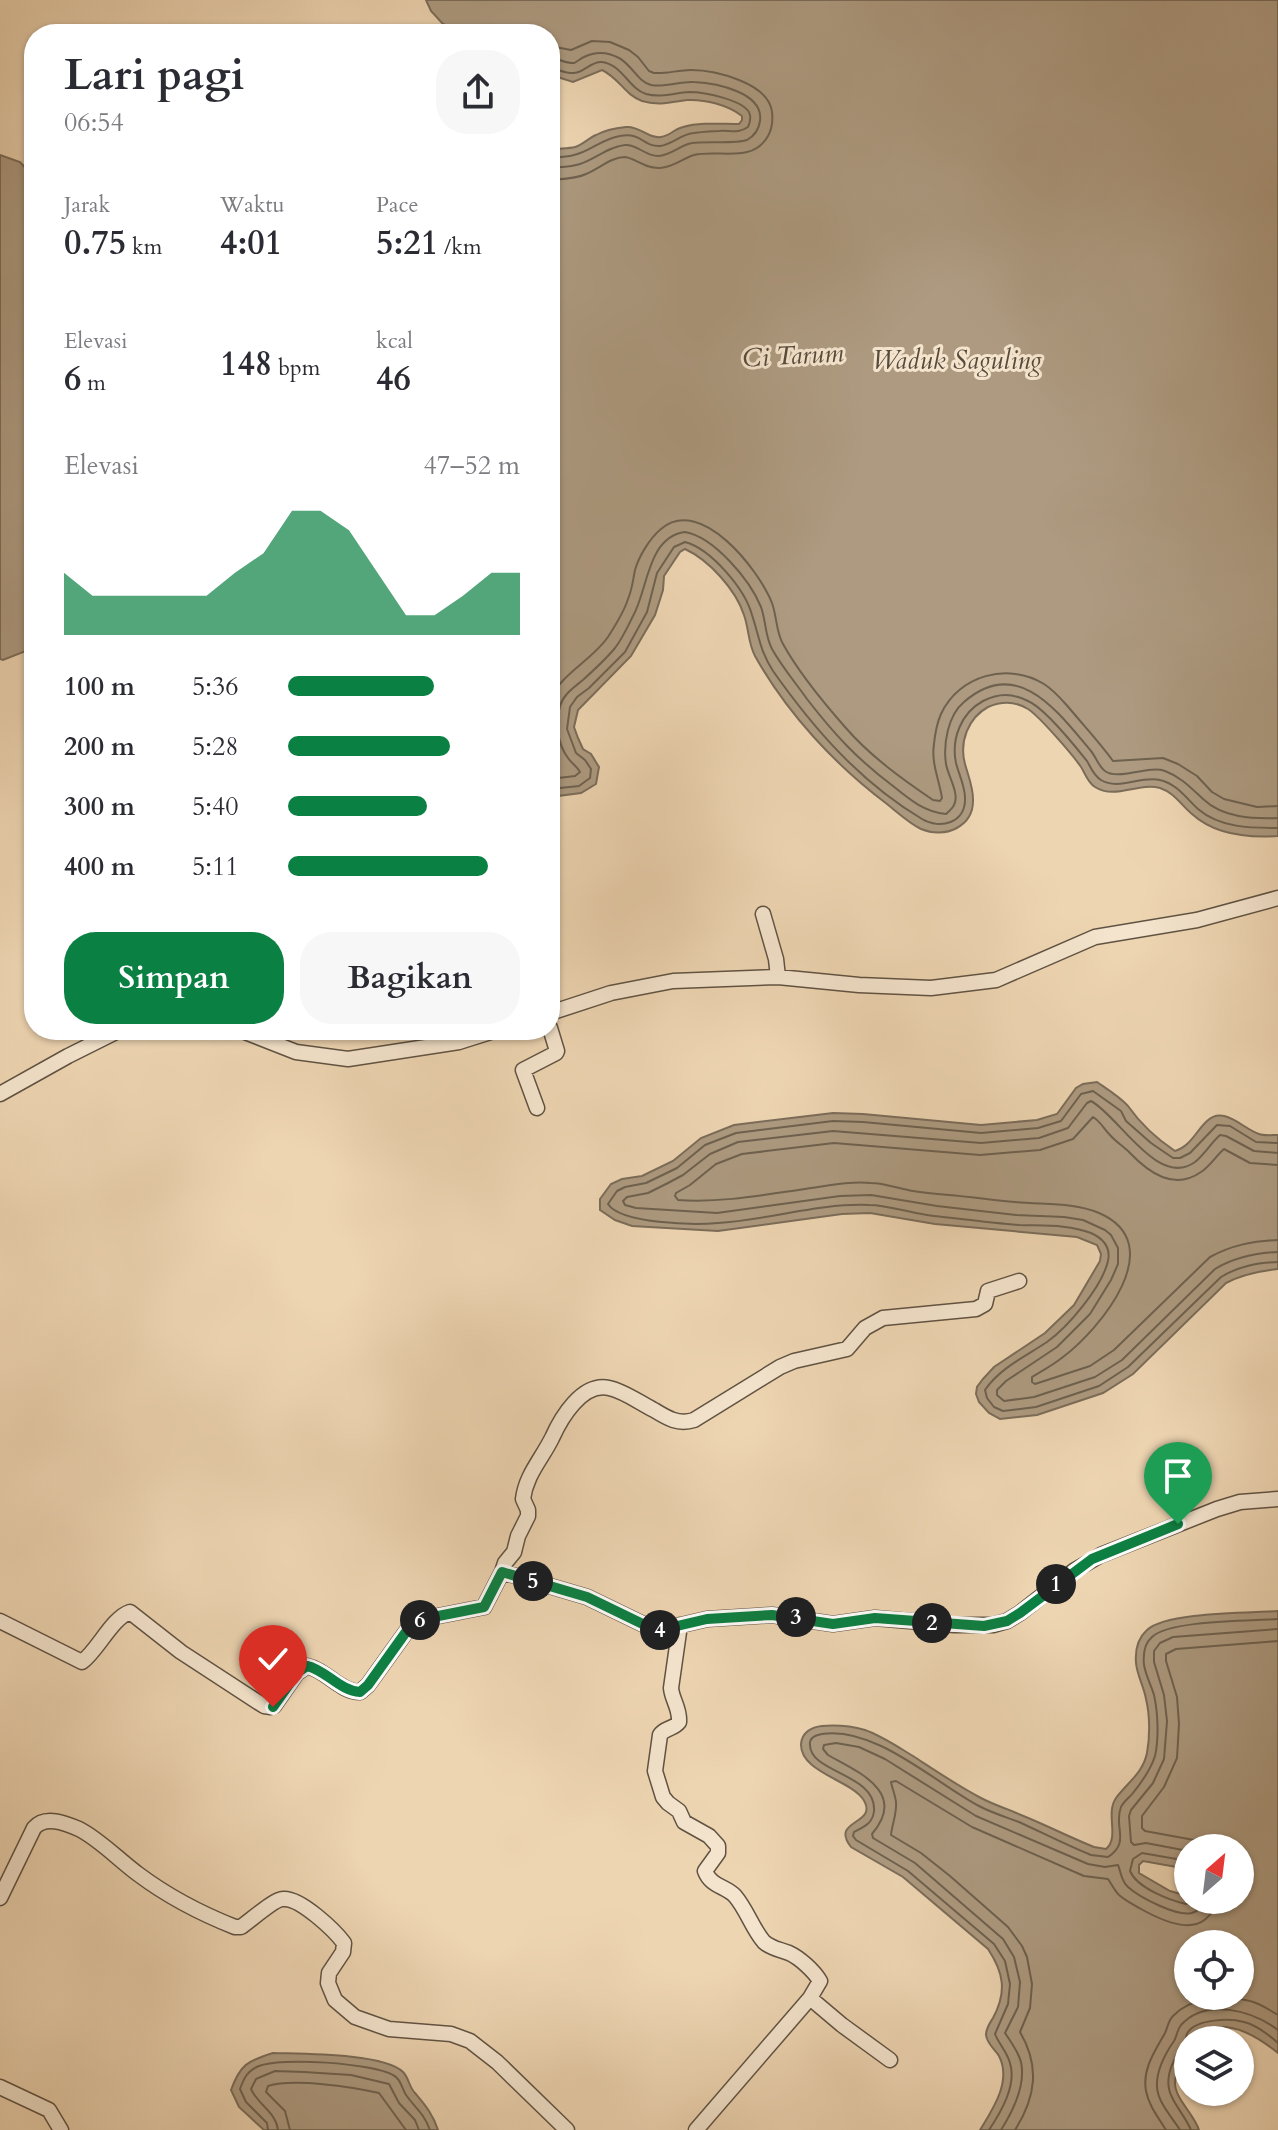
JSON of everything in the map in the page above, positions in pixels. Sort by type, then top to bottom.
[{"type":"street","points":[[560,1010],[611,993],[673,981],[778,977],[931,988],[996,980],[1095,937],[1197,920],[1278,898]]},
{"type":"street","points":[[763,914],[778,977]]},
{"type":"street","points":[[0,1094],[100,1040]]},
{"type":"street","points":[[265,1040],[296,1052],[348,1059],[465,1040]]},
{"type":"street","points":[[537,1108],[523,1070],[556,1053],[553,1040]]},
{"type":"street","points":[[0,1621],[82,1662],[122,1615],[130,1612],[181,1652],[264,1706],[274,1706],[297,1673],[307,1666],[350,1691],[360,1692],[411,1625],[423,1619],[484,1607],[505,1563],[514,1552],[528,1516],[523,1499],[529,1475],[567,1413],[585,1394],[600,1388],[613,1389],[663,1416],[685,1423],[780,1367],[847,1349],[865,1328],[883,1318],[976,1309],[985,1304],[988,1291],[1019,1281]]},
{"type":"street","points":[[502,1572],[587,1597],[653,1629],[667,1630],[707,1619],[772,1615],[833,1624],[875,1618],[993,1625],[1020,1613],[1092,1559],[1217,1509],[1240,1502],[1278,1499]]},
{"type":"street","points":[[680,1625],[671,1688],[679,1722],[660,1735],[656,1779],[663,1797],[679,1811],[684,1822],[709,1836],[718,1846],[718,1853],[705,1871],[705,1876],[733,1894],[759,1936],[771,1947],[790,1954],[818,1977],[819,1986],[696,2130]]},
{"type":"street","points":[[0,1898],[34,1828],[46,1820],[81,1830],[141,1876],[235,1927],[241,1927],[279,1900],[287,1899],[309,1910],[343,1941],[343,1952],[329,1973],[328,1983],[335,2000],[355,2017],[398,2030],[451,2034],[470,2041],[497,2062],[567,2130]]},
{"type":"street","points":[[810,1998],[890,2060]]},
{"type":"street","points":[[0,2087],[44,2106],[52,2112],[61,2130]]},
{"type":"water","name":"Waduk Saguling","points":[[426,0],[1278,0],[1278,836],[1244,835],[1211,827],[1160,788],[1103,791],[1095,787],[1040,719],[1023,706],[1008,703],[993,705],[981,712],[970,724],[964,739],[963,756],[973,799],[969,817],[948,831],[921,829],[849,772],[797,718],[755,656],[744,615],[735,596],[712,568],[685,549],[664,576],[655,615],[631,656],[578,710],[574,727],[583,749],[591,754],[599,767],[596,784],[581,793],[560,796],[560,149],[575,147],[600,133],[619,128],[636,128],[661,137],[690,125],[739,124],[742,116],[723,106],[701,101],[642,101],[602,70],[573,82],[560,78],[560,24],[444,24],[431,11]]},
{"type":"water","points":[[0,155],[24,166],[24,652],[0,659]]},
{"type":"water","points":[[1097,1082],[1121,1099],[1149,1130],[1175,1151],[1189,1142],[1213,1117],[1227,1117],[1259,1134],[1278,1135],[1278,1269],[1251,1273],[1226,1283],[1133,1374],[1103,1393],[1037,1415],[1000,1419],[979,1402],[977,1387],[994,1367],[1045,1333],[1074,1305],[1100,1261],[1097,1245],[1077,1237],[935,1224],[870,1213],[718,1231],[632,1226],[600,1210],[600,1199],[611,1184],[642,1176],[673,1161],[701,1138],[734,1125],[833,1113],[981,1125],[1037,1120],[1057,1114],[1076,1088]]},
{"type":"water","points":[[1278,1611],[1278,2053],[1254,2037],[1254,2026],[1174,2026],[1174,2106],[1185,2106],[1199,2130],[980,2130],[1002,2085],[1002,2065],[986,2035],[1002,1991],[998,1966],[988,1949],[903,1877],[851,1847],[846,1831],[865,1814],[863,1799],[857,1792],[808,1762],[801,1744],[803,1736],[811,1729],[822,1726],[865,1730],[986,1800],[1094,1847],[1106,1849],[1112,1838],[1113,1804],[1138,1772],[1147,1753],[1148,1712],[1136,1663],[1136,1650],[1141,1637],[1157,1624],[1209,1614]]},
{"type":"water","points":[[273,2053],[361,2058],[393,2066],[405,2074],[438,2130],[264,2130],[239,2107],[231,2090],[246,2065]]},
{"type":"route","points":[[273,1707],[297,1673],[307,1666],[350,1691],[356,1693],[364,1690],[411,1625],[423,1619],[484,1607],[502,1572],[587,1597],[660,1630],[707,1619],[772,1615],[833,1624],[875,1618],[984,1626],[1007,1621],[1020,1613],[1092,1559],[1178,1524]]},
{"type":"water label","name":"Ci Tarum","points":[[793,355]]}]
